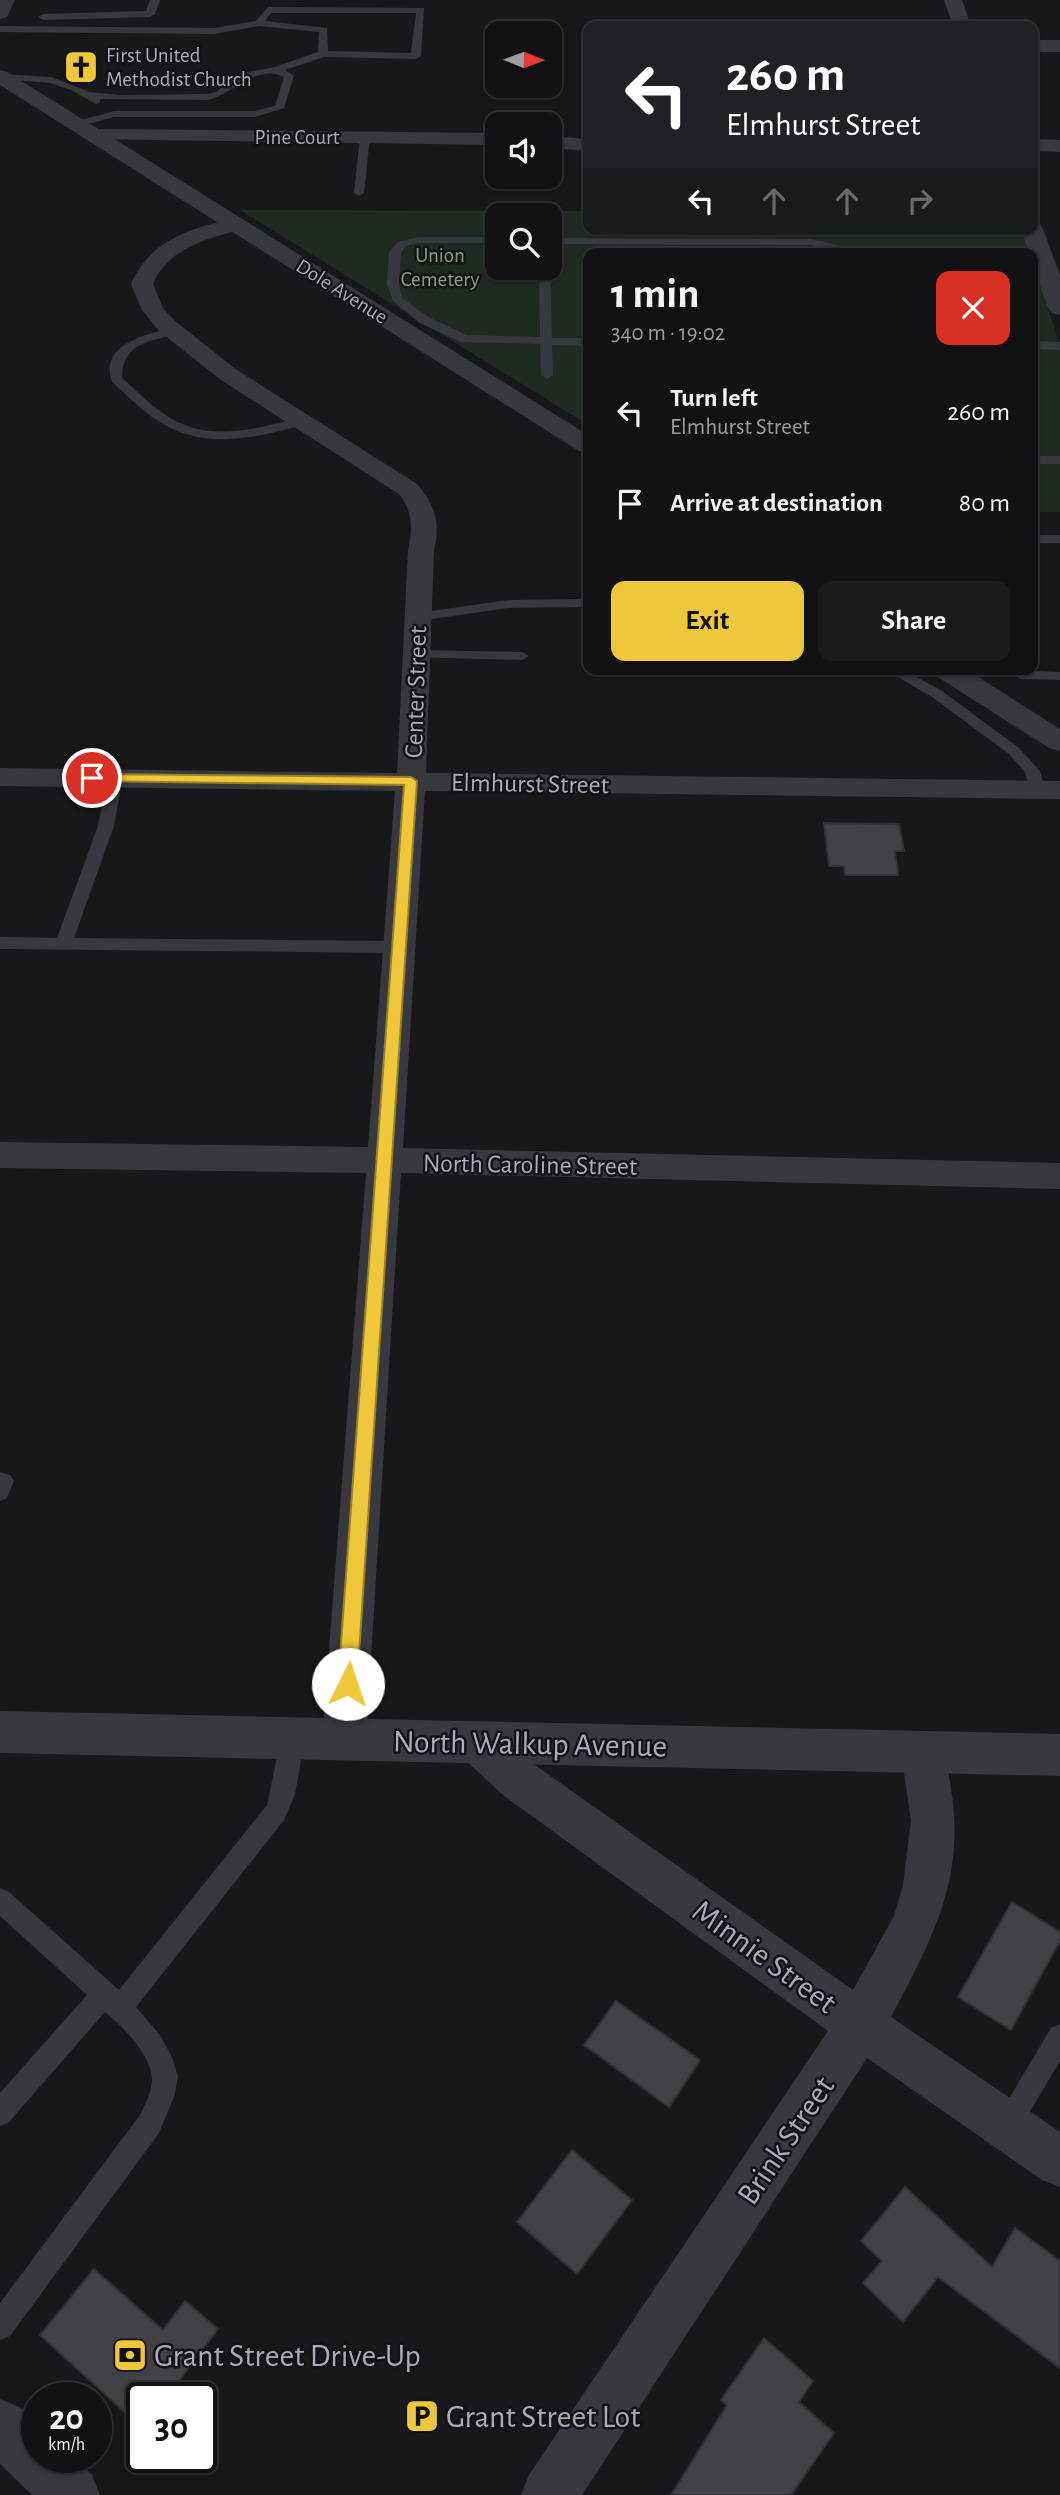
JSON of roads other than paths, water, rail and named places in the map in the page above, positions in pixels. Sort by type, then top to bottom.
[{"type":"street","points":[[953,0],[960,21]]},
{"type":"street","points":[[1038,46],[1060,46]]},
{"type":"street","name":"Dole Avenue","points":[[1,76],[583,443]]},
{"type":"street","name":"Pine Court","points":[[88,130],[485,139]]},
{"type":"street","points":[[562,143],[583,145]]},
{"type":"street","points":[[1038,145],[1060,146]]},
{"type":"street","name":"Center Street","points":[[235,224],[179,242],[164,251],[145,273],[142,284],[153,310],[174,331],[229,375],[390,476],[419,501],[425,516],[426,531],[421,550],[411,781],[344,1739]]},
{"type":"street","points":[[1035,235],[1053,268],[1060,308]]},
{"type":"street","points":[[954,675],[1060,742]]},
{"type":"street","name":"Elmhurst Street","points":[[0,777],[1049,790]]},
{"type":"street","name":"North Caroline Street","points":[[0,1155],[385,1160],[1060,1176]]},
{"type":"street","name":"North Walkup Avenue","points":[[0,1732],[1060,1755]]},
{"type":"street","name":"Minnie Street","points":[[477,1742],[519,1780],[861,2025],[1060,2162]]},
{"type":"street","name":"Brink Street","points":[[549,2495],[861,2025],[915,1923],[926,1885],[934,1821],[923,1752]]},
{"type":"street","points":[[0,2426],[72,2495]]},
{"type":"lane","points":[[112,16],[118,0]]},
{"type":"lane","points":[[25,17],[40,13],[77,12],[112,16],[150,14],[155,0]]},
{"type":"lane","points":[[89,95],[121,98],[208,97],[220,94],[242,76],[277,70],[323,54],[416,56],[421,10],[268,10],[259,23]]},
{"type":"lane","points":[[0,29],[214,31],[259,23],[324,30],[323,54]]},
{"type":"lane","points":[[88,130],[114,114],[255,114],[279,108],[289,76],[277,70]]},
{"type":"lane","points":[[1,76],[31,75],[57,80],[89,95],[114,114]]},
{"type":"lane","points":[[359,193],[365,137]]},
{"type":"lane","points":[[485,240],[418,240],[402,244],[395,252],[393,285],[397,299],[424,320],[457,337],[487,341],[583,342]]},
{"type":"lane","points":[[562,242],[689,247],[812,242],[833,248]]},
{"type":"lane","points":[[545,280],[547,375]]},
{"type":"lane","points":[[174,331],[134,342],[123,350],[114,365],[116,379],[162,418],[181,429],[231,437],[256,435],[302,421]]},
{"type":"lane","points":[[1038,345],[1060,346]]},
{"type":"lane","points":[[1038,460],[1060,460]]},
{"type":"lane","points":[[1038,539],[1060,539]]},
{"type":"lane","points":[[418,617],[508,604],[583,603]]},
{"type":"lane","points":[[416,653],[522,656]]},
{"type":"lane","points":[[902,675],[937,694],[1014,751],[1049,790]]},
{"type":"lane","points":[[1021,675],[1060,676]]},
{"type":"lane","points":[[63,944],[106,826],[115,778]]},
{"type":"lane","points":[[0,943],[400,947]]},
{"type":"lane","points":[[0,1481],[3,1481],[0,1492]]},
{"type":"lane","points":[[0,2113],[112,2001],[276,1812],[283,1794],[293,1738]]},
{"type":"lane","points":[[0,1899],[143,2032],[162,2063],[165,2085],[150,2124],[0,2326]]},
{"type":"lane","points":[[1007,2126],[1060,2037]]},
{"type":"place","name":"First United Methodist Church","points":[[81,67]]},
{"type":"place","name":"Grant Street Drive-Up","points":[[130,2355]]},
{"type":"place","name":"Grant Street Lot","points":[[422,2416]]},
{"type":"park label","name":"Union Cemetery","points":[[440,267]]}]
